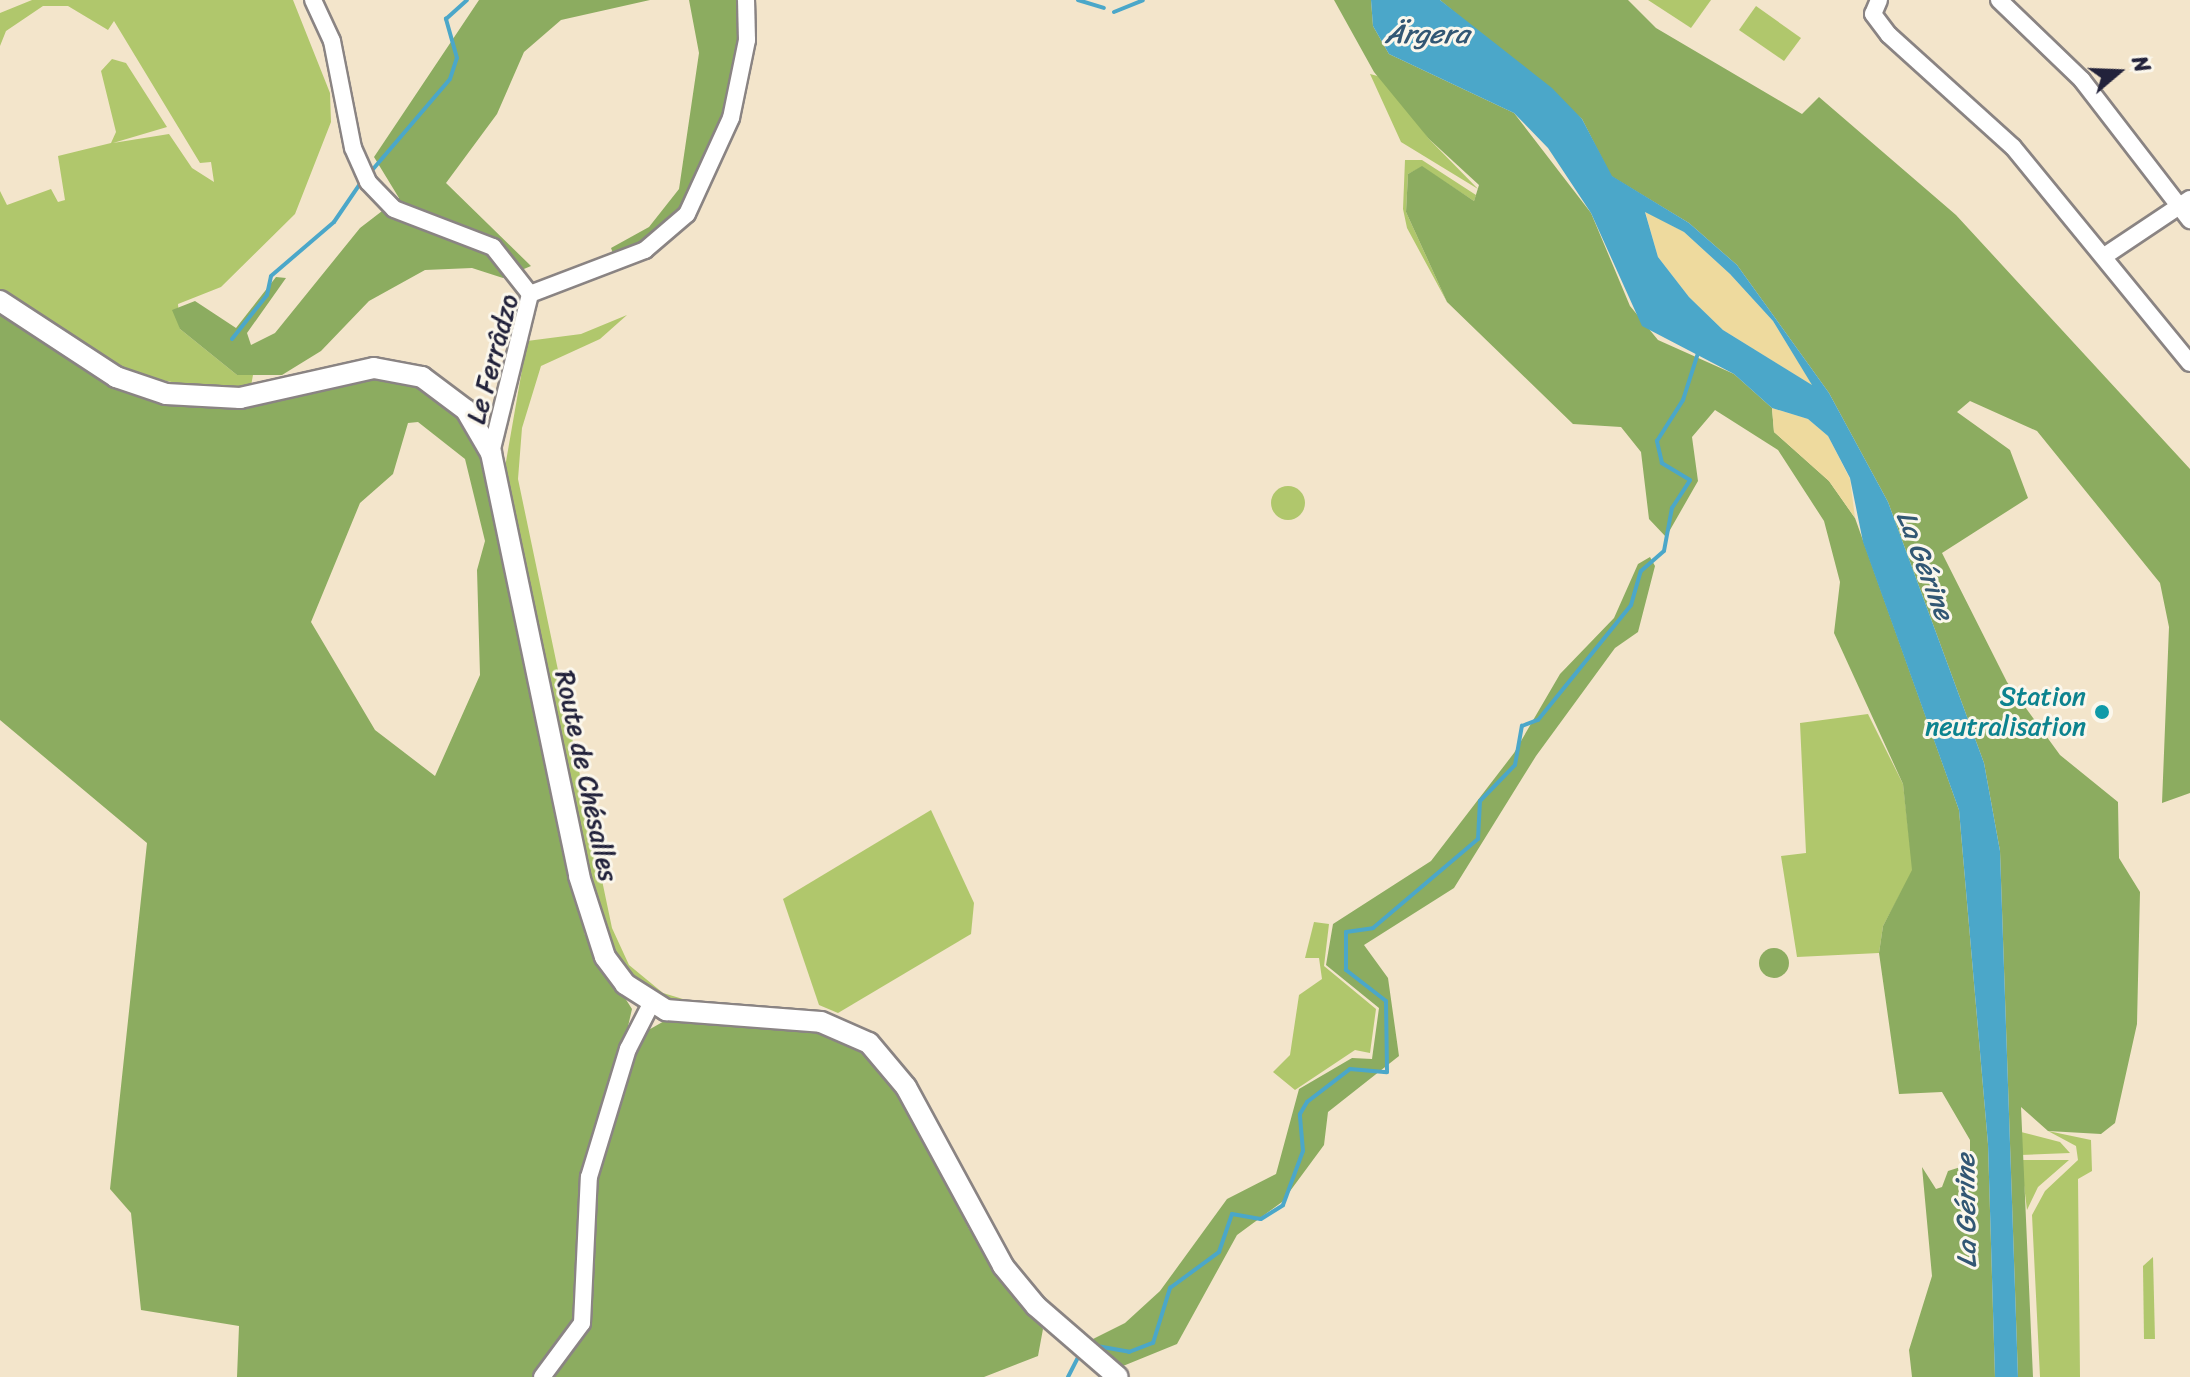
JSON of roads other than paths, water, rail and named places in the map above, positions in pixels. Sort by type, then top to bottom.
[{"type":"street","points":[[313,0],[332,41],[365,178],[394,209],[493,247],[530,294]]},
{"type":"street","name":"Le Ferrâdzo","points":[[491,453],[504,425],[530,294],[645,250],[687,214],[731,118],[747,40],[746,0]]},
{"type":"street","points":[[1879,0],[1873,14],[1889,35],[2013,147],[2106,255],[2190,363]]},
{"type":"street","points":[[1999,0],[2082,80],[2187,209],[2106,255]]},
{"type":"street","name":"Route de Chésalles","points":[[0,301],[116,377],[166,394],[240,398],[374,368],[422,377],[466,410],[491,453],[593,931],[625,984],[652,1002],[701,1016],[821,1022],[869,1043],[906,1087],[1003,1266],[1075,1343],[1118,1377]]},
{"type":"street","points":[[542,1377],[582,1323],[589,1177],[628,1049],[652,1002]]},
{"type":"water","name":"Ärgera","points":[[1371,0],[1440,0],[1552,88],[1582,119],[1612,176],[1689,223],[1737,265],[1829,393],[1888,502],[1984,763],[2000,851],[2018,1377],[1995,1377],[1988,1144],[1959,810],[1863,542],[1850,478],[1828,436],[1808,419],[1772,408],[1734,374],[1642,326],[1591,213],[1548,148],[1514,113],[1389,54],[1373,26]],"holes":[[[1645,212],[1684,232],[1730,274],[1773,321],[1812,385],[1723,330],[1689,297],[1658,257]]]},
{"type":"waterway","points":[[368,175],[450,79],[457,58],[446,19],[467,0]]},
{"type":"waterway","points":[[1078,0],[1104,8]]},
{"type":"waterway","points":[[1114,12],[1143,0]]},
{"type":"waterway","points":[[232,339],[267,295],[271,276],[334,222],[362,181]]},
{"type":"waterway","points":[[1091,1345],[1129,1352],[1153,1343],[1170,1288],[1219,1252],[1232,1214],[1261,1219],[1283,1205],[1303,1151],[1300,1114],[1307,1102],[1350,1069],[1387,1072],[1386,1001],[1346,970],[1346,932],[1373,928],[1478,839],[1480,801],[1515,765],[1522,726],[1538,720],[1631,605],[1641,571],[1664,551],[1672,508],[1690,480],[1662,463],[1657,441],[1683,400],[1698,353]]},
{"type":"waterway","points":[[1068,1377],[1081,1352]]},
{"type":"place","name":"Station neutralisation","points":[[2102,712]]},
{"type":"water label","name":"La Gérine","points":[[1925,565]]},
{"type":"water label","name":"La Gérine","points":[[1966,1211]]}]
